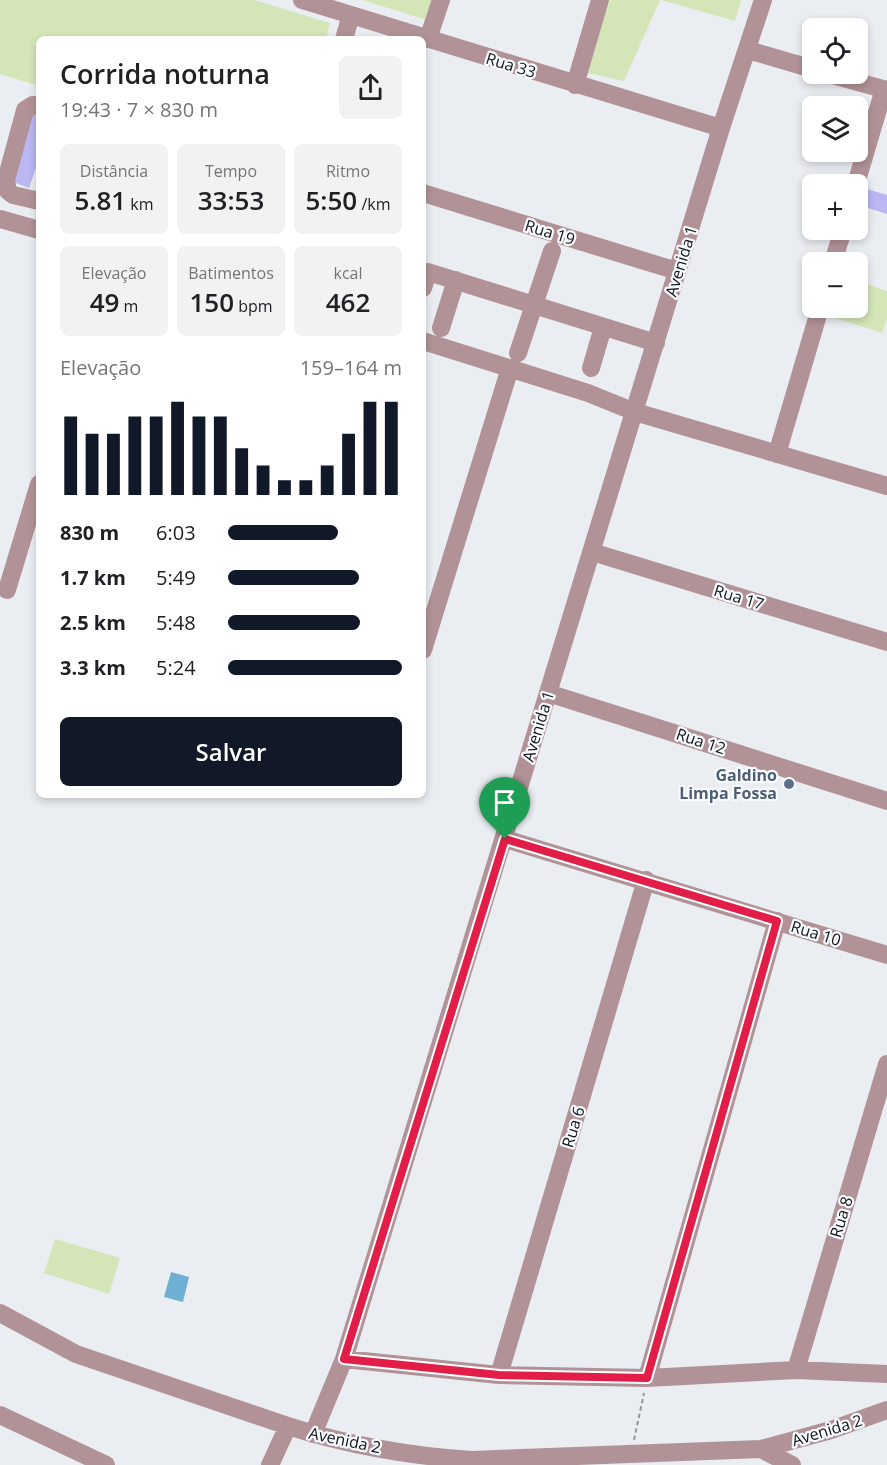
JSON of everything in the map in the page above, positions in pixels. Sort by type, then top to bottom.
[{"type":"street","name":"Rua 33","points":[[302,0],[418,36]]},
{"type":"street","points":[[428,39],[441,0]]},
{"type":"street","points":[[575,85],[600,0]]},
{"type":"street","name":"Avenida 1","points":[[313,1434],[344,1359],[721,128],[763,0]]},
{"type":"street","points":[[345,36],[351,15]]},
{"type":"street","name":"Rua 33","points":[[428,39],[721,128]]},
{"type":"street","points":[[748,50],[802,66]]},
{"type":"street","points":[[859,174],[885,90],[864,84]]},
{"type":"street","points":[[36,106],[25,110],[6,180],[8,191],[12,195],[36,200]]},
{"type":"street","name":"Rua 19","points":[[426,194],[677,271]]},
{"type":"street","points":[[0,219],[36,229]]},
{"type":"street","points":[[426,640],[514,360],[552,251]]},
{"type":"street","points":[[426,278],[428,272],[656,343]]},
{"type":"street","points":[[441,328],[456,280]]},
{"type":"street","points":[[777,454],[817,318]]},
{"type":"street","points":[[591,368],[603,327]]},
{"type":"street","points":[[426,342],[514,360],[635,412],[887,486]]},
{"type":"street","points":[[7,590],[36,494]]},
{"type":"street","name":"Rua 17","points":[[592,552],[887,642]]},
{"type":"street","name":"Rua 12","points":[[549,693],[887,801]]},
{"type":"street","name":"Rua 10","points":[[505,839],[887,955]]},
{"type":"street","name":"Rua 6","points":[[499,1375],[646,880]]},
{"type":"street","points":[[647,1378],[777,921]]},
{"type":"street","name":"Rua 8","points":[[796,1370],[887,1064]]},
{"type":"street","name":"Avenida 2","points":[[1,1316],[76,1354],[288,1426],[313,1434],[437,1461],[629,1460],[761,1449],[831,1430],[887,1410]]},
{"type":"street","points":[[344,1359],[499,1375],[647,1378],[796,1370],[887,1374]]},
{"type":"street","points":[[0,1414],[106,1465]]},
{"type":"street","points":[[270,1465],[288,1426]]},
{"type":"street","points":[[761,1449],[792,1465]]},
{"type":"path","points":[[629,1460],[647,1378]]},
{"type":"green space","points":[[0,0],[254,0],[330,23],[327,36],[36,36],[36,85],[0,74]]},
{"type":"green space","points":[[362,0],[433,0],[427,20]]},
{"type":"green space","points":[[610,0],[660,0],[624,81],[587,73]]},
{"type":"green space","points":[[661,0],[741,0],[735,21]]},
{"type":"green space","points":[[868,284],[887,291],[887,318],[882,333],[835,318],[868,318]]},
{"type":"green space","points":[[55,1239],[120,1258],[109,1294],[44,1273]]},
{"type":"water","points":[[171,1272],[189,1277],[183,1302],[164,1297]]},
{"type":"building","points":[[32,110],[36,112],[36,168],[29,188],[8,180]]},
{"type":"building","points":[[868,189],[887,195],[887,214],[868,208]]},
{"type":"place","name":"Galdino Limpa Fossa","points":[[789,784]]},
{"type":"route","points":[[505,839],[777,921],[647,1378],[499,1375],[344,1359],[505,839]]}]
